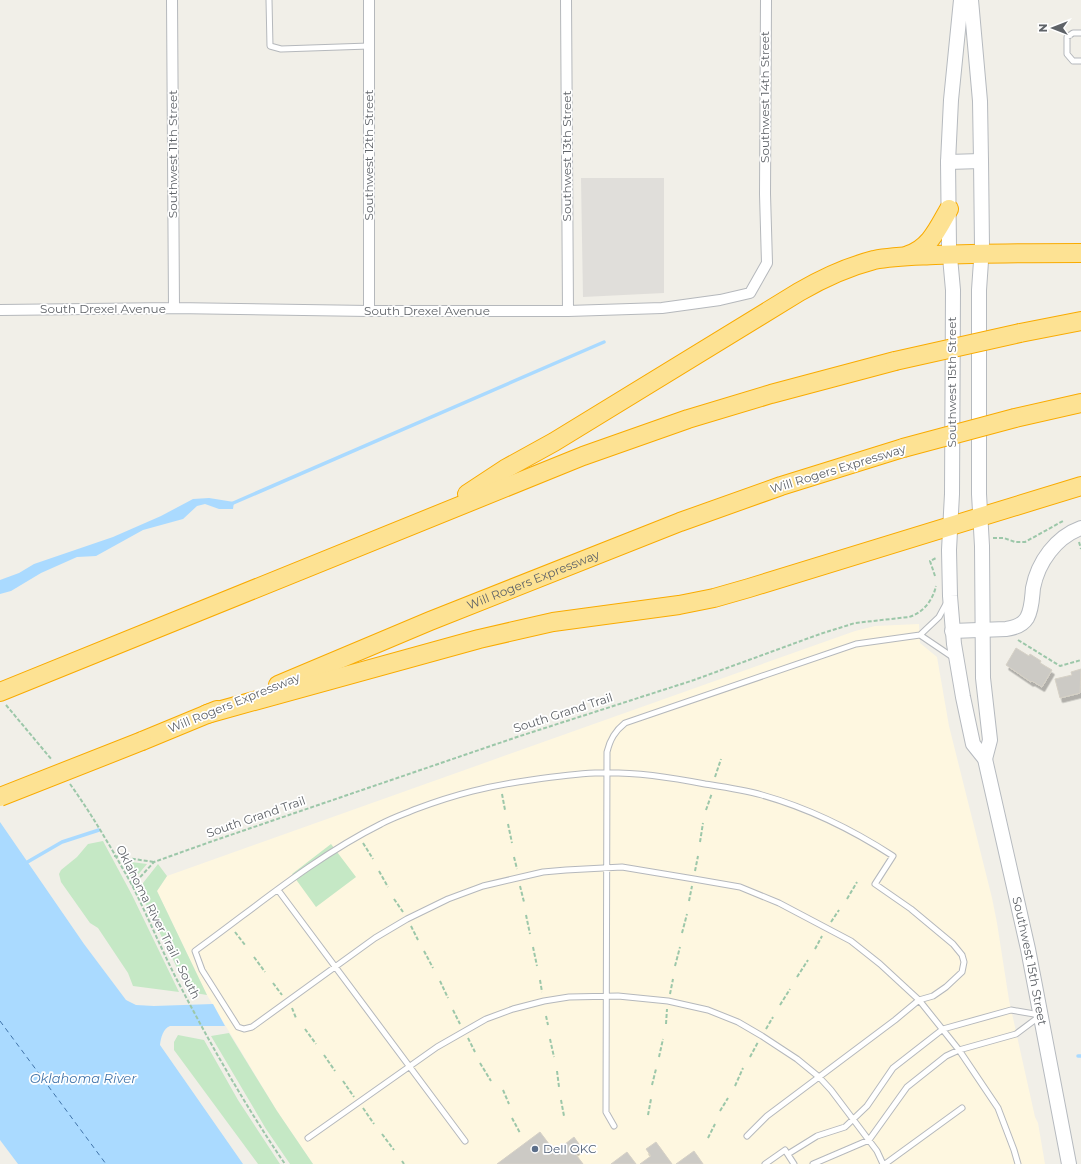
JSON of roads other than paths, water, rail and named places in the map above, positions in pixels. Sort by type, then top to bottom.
[{"type":"highway","points":[[903,257],[916,252],[926,245],[935,233],[948,208]]},
{"type":"highway","points":[[431,517],[505,469],[554,442],[815,283],[848,268],[875,260],[903,257],[950,254],[1081,253]]},
{"type":"highway","points":[[3,698],[88,656],[583,456],[681,422],[771,394],[895,361],[1081,321]]},
{"type":"highway","name":"Will Rogers Expressway","points":[[0,798],[437,618],[680,522],[782,486],[903,448],[1015,418],[1081,403]]},
{"type":"highway","points":[[207,714],[520,629],[560,621],[679,605],[714,598],[1081,486]]},
{"type":"main road","name":"Southwest 15th Street","points":[[961,0],[950,100],[948,162],[948,208],[952,290],[952,486],[949,550],[952,631],[973,744],[985,759],[1028,949],[1069,1164]]},
{"type":"main road","name":"Southwest 15th Street","points":[[971,0],[980,100],[982,254],[979,290],[979,494],[982,546],[985,702],[990,740],[985,759]]},
{"type":"main road","points":[[948,162],[981,161]]},
{"type":"main road","points":[[952,631],[1013,628],[1026,620],[1030,612],[1035,580],[1046,556],[1069,533],[1080,534]]},
{"type":"street","name":"Southwest 11th Street","points":[[172,0],[174,308]]},
{"type":"street","name":"Southwest 12th Street","points":[[369,0],[369,311]]},
{"type":"street","name":"Southwest 13th Street","points":[[566,0],[568,311]]},
{"type":"street","name":"Southwest 14th Street","points":[[765,194],[766,0]]},
{"type":"street","name":"South Drexel Avenue","points":[[0,310],[174,308],[369,311],[568,311],[662,308],[720,300],[750,292],[767,263],[765,194]]},
{"type":"lane","points":[[269,0],[270,46],[281,49],[369,46]]},
{"type":"lane","points":[[1081,33],[1073,33],[1067,37],[1067,54],[1073,61],[1081,61]]},
{"type":"lane","points":[[614,1126],[606,1112],[607,773],[608,745],[612,736],[617,729],[626,723],[856,644],[920,634],[939,617],[950,596]]},
{"type":"lane","points":[[920,634],[956,659]]},
{"type":"lane","points":[[747,1136],[767,1116],[895,1020],[919,1000],[933,996],[946,987],[962,972],[964,962],[962,955],[952,944],[911,909],[875,884],[893,856],[849,831],[818,816],[761,795],[675,778],[624,773],[595,773],[500,784],[448,797],[382,823],[339,846],[195,951],[202,970],[238,1026],[244,1029],[252,1027],[375,938],[407,919],[448,899],[483,886],[543,872],[622,867],[740,887],[779,903],[851,941],[880,964],[919,1000],[959,1050],[998,1108],[1018,1164]]},
{"type":"lane","points":[[278,890],[465,1141]]},
{"type":"lane","points":[[308,1138],[437,1047],[486,1019],[513,1009],[569,997],[618,996],[668,1001],[708,1010],[738,1022],[797,1059],[819,1077],[831,1090],[869,1140],[884,1164],[962,1108]]},
{"type":"lane","points":[[788,1154],[817,1136],[845,1127],[867,1106],[893,1068],[942,1029],[1011,1010],[1041,1016]]},
{"type":"lane","points":[[813,1164],[869,1140],[907,1087],[946,1056],[959,1050],[1016,1034],[1041,1016]]},
{"type":"lane","points":[[765,1164],[785,1150],[794,1164]]},
{"type":"water","points":[[209,498],[234,502],[233,509],[219,509],[205,504],[197,506],[183,519],[143,530],[96,556],[77,557],[41,573],[11,591],[0,594],[0,580],[19,573],[34,564],[113,537],[161,516],[193,499]]},
{"type":"water","name":"Oklahoma River","points":[[0,822],[84,944],[126,1000],[136,1005],[154,1006],[213,1004],[225,1026],[170,1026],[163,1034],[160,1045],[243,1164],[18,1164],[0,1140]]},
{"type":"waterway","points":[[231,504],[604,342]]},
{"type":"waterway","points":[[24,864],[62,842],[99,830]]},
{"type":"place","name":"Dell OKC","points":[[535,1149]]}]
